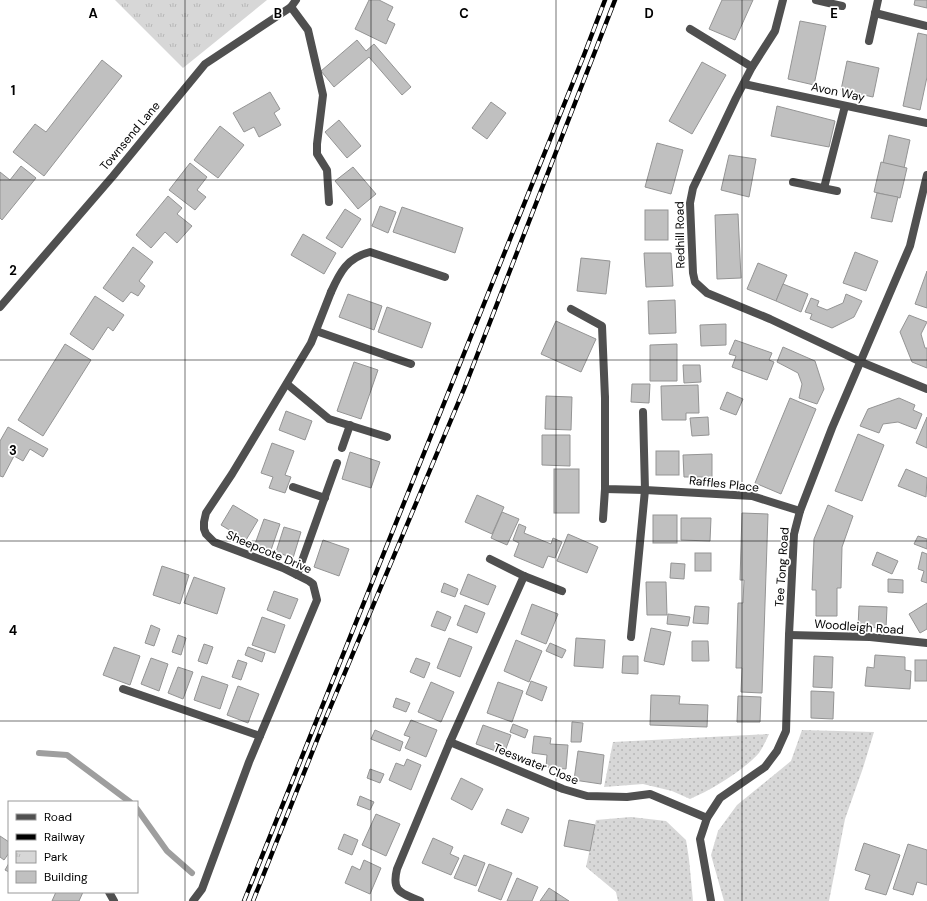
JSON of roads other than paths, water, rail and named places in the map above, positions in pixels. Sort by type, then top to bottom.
[{"type":"street","name":"Redhill Road","points":[[783,0],[775,31],[752,67],[693,188],[690,203],[693,273],[695,282],[707,293],[770,319],[861,362],[927,389]]},
{"type":"street","points":[[816,0],[842,6]]},
{"type":"street","points":[[869,41],[878,0]]},
{"type":"street","points":[[294,3],[308,30],[323,95],[317,154],[327,170],[329,202]]},
{"type":"street","name":"Townsend Lane","points":[[0,308],[113,176],[205,64],[294,3]]},
{"type":"street","points":[[875,13],[927,26]]},
{"type":"street","points":[[690,29],[752,67]]},
{"type":"street","name":"Avon Way","points":[[744,84],[927,123]]},
{"type":"street","points":[[824,188],[844,106]]},
{"type":"street","name":"Tee Tong Road","points":[[711,901],[700,839],[707,818],[720,798],[765,767],[777,751],[786,731],[794,534],[800,511],[814,472],[910,246],[927,176]]},
{"type":"street","points":[[793,182],[837,191]]},
{"type":"street","name":"Sheepcote Drive","points":[[193,901],[202,889],[248,762],[317,600],[313,584],[297,575],[214,542],[206,534],[204,522],[206,513],[232,474],[311,343],[331,292],[340,273],[349,262],[359,255],[370,252],[445,277]]},
{"type":"street","points":[[571,309],[602,326],[605,398],[604,519]]},
{"type":"street","points":[[316,331],[411,364]]},
{"type":"street","points":[[287,384],[330,419],[387,437]]},
{"type":"street","points":[[631,637],[645,490],[643,412]]},
{"type":"street","points":[[342,448],[350,425]]},
{"type":"street","points":[[297,575],[337,463]]},
{"type":"street","points":[[294,487],[325,498]]},
{"type":"street","name":"Raffles Place","points":[[605,489],[752,496],[800,511]]},
{"type":"street","points":[[490,558],[524,576],[562,591]]},
{"type":"street","points":[[420,901],[403,895],[398,889],[394,880],[397,869],[450,742],[524,576]]},
{"type":"street","name":"Woodleigh Road","points":[[789,635],[870,637],[927,643]]},
{"type":"street","points":[[123,689],[260,736]]},
{"type":"street","name":"Teeswater Close","points":[[450,742],[563,789],[587,796],[627,797],[650,794],[707,818]]},
{"type":"waterway","points":[[39,753],[67,755],[129,801]]},
{"type":"waterway","points":[[138,810],[167,851],[192,873]]},
{"type":"railway","points":[[244,901],[605,0]]},
{"type":"railway","points":[[253,901],[325,720],[464,389],[615,0]]}]
